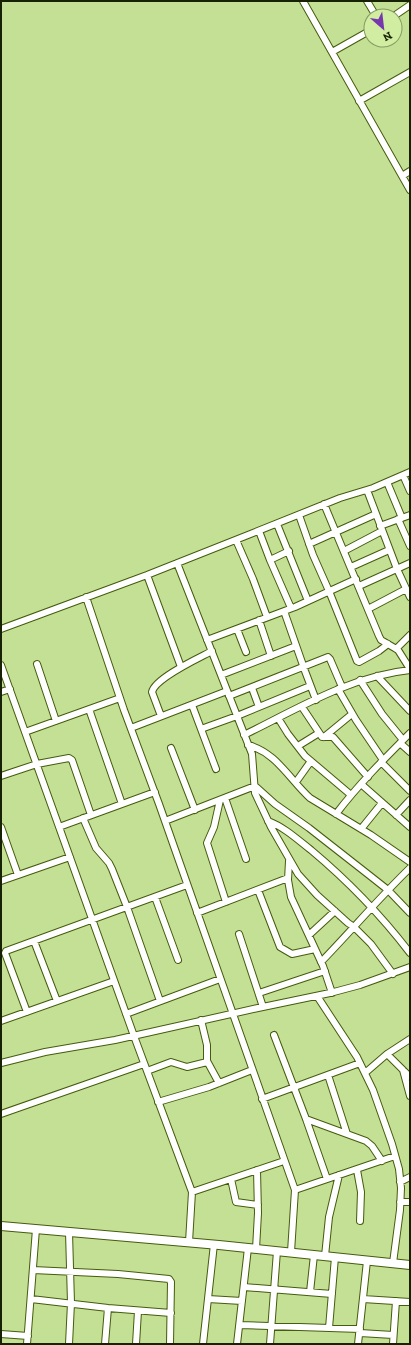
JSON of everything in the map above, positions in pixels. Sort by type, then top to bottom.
[{"type":"street","points":[[304,1],[410,190]]},
{"type":"street","points":[[332,52],[363,35]]},
{"type":"street","points":[[359,101],[410,72]]},
{"type":"street","points":[[402,176],[410,172]]},
{"type":"street","points":[[1,629],[147,575],[324,504],[367,490],[410,472]]},
{"type":"street","points":[[403,475],[410,492]]},
{"type":"street","points":[[387,482],[409,542]]},
{"type":"street","points":[[367,490],[389,550],[410,597]]},
{"type":"street","points":[[244,735],[340,688],[360,680],[410,669],[396,649],[381,640],[324,504]]},
{"type":"street","points":[[309,544],[376,514]]},
{"type":"street","points":[[299,515],[309,544],[330,591],[357,661],[359,662],[370,656],[388,644]]},
{"type":"street","points":[[344,550],[381,528],[410,515]]},
{"type":"street","points":[[277,524],[308,601]]},
{"type":"street","points":[[259,531],[291,608]]},
{"type":"street","points":[[236,540],[267,617]]},
{"type":"street","points":[[351,566],[389,550]]},
{"type":"street","points":[[270,560],[289,551]]},
{"type":"street","points":[[177,563],[252,754],[255,793],[258,801],[289,861],[298,874],[371,944],[393,974]]},
{"type":"street","points":[[359,586],[410,563]]},
{"type":"street","points":[[147,575],[181,667]]},
{"type":"street","points":[[207,640],[284,611],[356,579]]},
{"type":"street","points":[[368,609],[406,589]]},
{"type":"street","points":[[86,597],[120,698],[155,792],[295,1190],[291,1252]]},
{"type":"street","points":[[284,611],[316,700]]},
{"type":"street","points":[[259,620],[271,656]]},
{"type":"street","points":[[236,629],[246,652]]},
{"type":"street","points":[[396,649],[410,635]]},
{"type":"street","points":[[221,675],[296,646]]},
{"type":"street","points":[[161,716],[152,692],[156,684],[181,667],[212,651]]},
{"type":"street","points":[[131,728],[192,705],[252,688],[329,657],[340,688],[352,714],[382,761],[410,790]]},
{"type":"street","points":[[37,664],[56,721]]},
{"type":"street","points":[[1,665],[144,1064],[192,1192],[189,1242]]},
{"type":"street","points":[[377,676],[410,711]]},
{"type":"street","points":[[360,680],[401,742],[410,752]]},
{"type":"street","points":[[201,729],[310,686]]},
{"type":"street","points":[[252,688],[259,707]]},
{"type":"street","points":[[1,692],[10,689]]},
{"type":"street","points":[[25,732],[120,698]]},
{"type":"street","points":[[192,705],[216,769]]},
{"type":"street","points":[[302,707],[322,735],[333,737],[368,777]]},
{"type":"street","points":[[89,709],[122,804]]},
{"type":"street","points":[[298,746],[322,735],[352,714]]},
{"type":"street","points":[[278,718],[288,734],[311,761],[351,795]]},
{"type":"street","points":[[336,814],[382,761],[410,733]]},
{"type":"street","points":[[248,745],[259,748],[265,752],[284,769],[310,798],[361,829],[410,862]]},
{"type":"street","points":[[171,748],[195,810]]},
{"type":"street","points":[[1,776],[37,764],[69,758],[72,760],[92,815]]},
{"type":"street","points":[[296,782],[311,761]]},
{"type":"street","points":[[361,784],[410,827]]},
{"type":"street","points":[[165,821],[255,786]]},
{"type":"street","points":[[255,786],[275,804],[309,828],[388,890],[410,913]]},
{"type":"street","points":[[59,827],[155,792]]},
{"type":"street","points":[[223,799],[246,859]]},
{"type":"street","points":[[223,799],[207,843],[226,902]]},
{"type":"street","points":[[396,815],[410,800]]},
{"type":"street","points":[[361,829],[382,804]]},
{"type":"street","points":[[83,818],[96,848],[109,863],[128,907],[160,1001]]},
{"type":"street","points":[[268,821],[280,826],[310,850],[372,906],[410,953]]},
{"type":"street","points":[[1,827],[18,875]]},
{"type":"street","points":[[1,881],[70,856]]},
{"type":"street","points":[[289,861],[288,878],[291,897],[325,971],[332,993]]},
{"type":"street","points":[[321,962],[372,906],[410,868]]},
{"type":"street","points":[[197,913],[288,878]]},
{"type":"street","points":[[27,1012],[5,953],[11,949],[34,942],[187,885]]},
{"type":"street","points":[[258,890],[280,947],[292,954],[315,949]]},
{"type":"street","points":[[156,897],[178,960]]},
{"type":"street","points":[[309,935],[335,911]]},
{"type":"street","points":[[239,934],[263,1007]]},
{"type":"street","points":[[34,942],[57,1001]]},
{"type":"street","points":[[1,1063],[45,1052],[134,1036],[200,1020],[332,993],[393,974],[410,967]]},
{"type":"street","points":[[259,993],[325,971]]},
{"type":"street","points":[[126,1014],[220,979]]},
{"type":"street","points":[[1,1021],[114,981]]},
{"type":"street","points":[[318,996],[360,1063],[390,1137],[400,1182],[400,1202],[393,1263]]},
{"type":"street","points":[[200,1020],[207,1045],[207,1062],[219,1083]]},
{"type":"street","points":[[274,1035],[306,1119],[327,1180]]},
{"type":"street","points":[[365,1073],[387,1054],[409,1040]]},
{"type":"street","points":[[387,1054],[410,1077]]},
{"type":"street","points":[[147,1071],[171,1062],[187,1067],[207,1062]]},
{"type":"street","points":[[262,1099],[360,1063]]},
{"type":"street","points":[[1,1114],[144,1064]]},
{"type":"street","points":[[158,1102],[219,1083],[252,1070]]},
{"type":"street","points":[[402,1070],[410,1096]]},
{"type":"street","points":[[328,1075],[347,1134]]},
{"type":"street","points":[[306,1119],[366,1141],[372,1146],[382,1161]]},
{"type":"street","points":[[295,1190],[395,1156]]},
{"type":"street","points":[[192,1192],[284,1161]]},
{"type":"street","points":[[237,1344],[244,1287],[252,1249],[258,1205],[257,1170]]},
{"type":"street","points":[[357,1170],[361,1192],[360,1221]]},
{"type":"street","points":[[324,1256],[329,1217],[340,1175]]},
{"type":"street","points":[[400,1182],[410,1177]]},
{"type":"street","points":[[231,1179],[236,1202],[258,1205]]},
{"type":"street","points":[[400,1202],[410,1202]]},
{"type":"street","points":[[1,1226],[214,1244],[410,1265]]},
{"type":"street","points":[[27,1344],[36,1229]]},
{"type":"street","points":[[69,1232],[71,1303],[69,1344]]},
{"type":"street","points":[[203,1344],[214,1244]]},
{"type":"street","points":[[270,1344],[277,1251]]},
{"type":"street","points":[[310,1292],[314,1255]]},
{"type":"street","points":[[329,1328],[335,1257]]},
{"type":"street","points":[[358,1344],[367,1261]]},
{"type":"street","points":[[33,1270],[70,1273],[118,1274],[169,1279],[171,1282],[170,1344]]},
{"type":"street","points":[[244,1287],[332,1294]]},
{"type":"street","points":[[31,1299],[108,1308],[171,1313]]},
{"type":"street","points":[[208,1299],[242,1301]]},
{"type":"street","points":[[363,1299],[410,1302]]},
{"type":"street","points":[[393,1344],[396,1301]]},
{"type":"street","points":[[104,1344],[108,1308]]},
{"type":"street","points":[[136,1344],[138,1311]]},
{"type":"street","points":[[240,1325],[329,1328],[393,1335]]},
{"type":"street","points":[[1,1334],[28,1336]]}]
